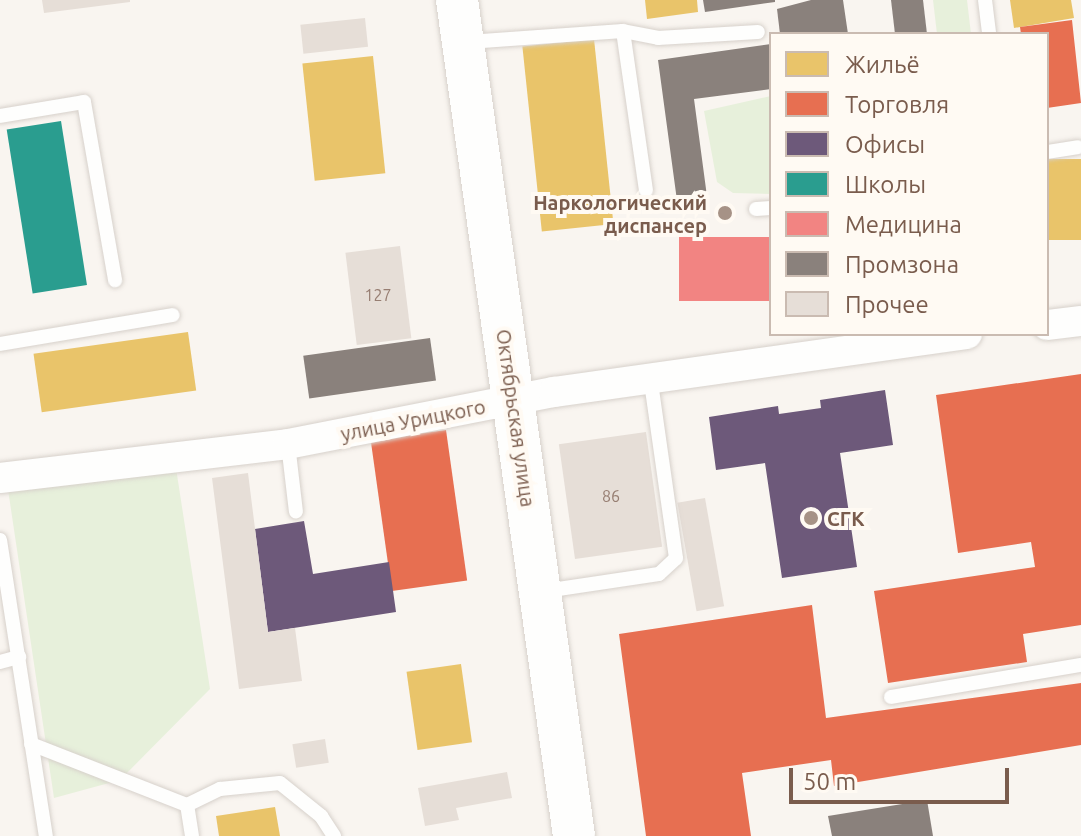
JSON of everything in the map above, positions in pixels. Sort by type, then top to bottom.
[{"type":"main road","name":"Октябрьская улица","points":[[457,0],[574,836]]},
{"type":"street","points":[[1049,325],[1081,321]]},
{"type":"street","name":"улица Урицкого","points":[[0,478],[288,444],[650,376],[900,338],[934,336]]},
{"type":"lane","points":[[985,0],[989,32]]},
{"type":"lane","points":[[464,43],[623,31],[658,38],[758,32]]},
{"type":"lane","points":[[623,31],[646,190]]},
{"type":"lane","points":[[0,116],[84,102],[115,280]]},
{"type":"lane","points":[[1049,152],[1078,147]]},
{"type":"lane","points":[[0,344],[173,315]]},
{"type":"lane","points":[[540,592],[659,574],[676,558],[650,376]]},
{"type":"lane","points":[[288,444],[296,512]]},
{"type":"lane","points":[[0,540],[46,836]]},
{"type":"lane","points":[[0,662],[19,657]]},
{"type":"lane","points":[[891,697],[1081,665]]},
{"type":"lane","points":[[31,744],[187,805],[220,789],[280,783],[321,816],[334,836]]},
{"type":"lane","points":[[187,805],[192,836]]},
{"type":"green space","points":[[933,0],[967,0],[971,32],[937,32]]},
{"type":"green space","points":[[769,96],[769,194],[733,193],[717,182],[704,111]]},
{"type":"green space","points":[[174,455],[210,689],[120,780],[54,798],[6,476]]},
{"type":"building: Жильё","points":[[645,0],[697,0],[698,12],[647,19]]},
{"type":"building: Жильё","points":[[1010,0],[1071,0],[1074,18],[1014,28]]},
{"type":"building: Жильё","points":[[594,39],[613,224],[542,232],[522,47]]},
{"type":"building: Жильё","points":[[373,56],[385,173],[315,181],[302,63]]},
{"type":"building: Жильё","points":[[1049,159],[1081,159],[1081,240],[1049,240]]},
{"type":"building: Жильё","points":[[188,332],[196,390],[42,412],[34,354]]},
{"type":"building: Жильё","points":[[461,664],[472,742],[418,750],[407,672]]},
{"type":"building: Жильё","points":[[275,807],[280,836],[219,836],[216,816]]},
{"type":"building: Торговля","points":[[1072,20],[1081,103],[1049,108],[1049,32],[1021,32],[1020,27]]},
{"type":"building: Торговля","points":[[1081,374],[1081,625],[1023,634],[1027,662],[888,683],[874,591],[1035,567],[1031,542],[958,553],[936,395]]},
{"type":"building: Торговля","points":[[446,430],[467,581],[392,591],[371,441]]},
{"type":"building: Торговля","points":[[812,605],[826,718],[1081,683],[1081,745],[834,786],[831,760],[742,773],[751,836],[646,836],[619,634]]},
{"type":"building: Офисы","name":"СГК","points":[[885,390],[893,445],[840,453],[857,567],[782,578],[765,463],[716,470],[709,417],[778,406],[779,414],[821,408],[820,400]]},
{"type":"building: Офисы","points":[[304,521],[313,574],[389,562],[396,612],[268,632],[255,529]]},
{"type":"building: Школы","points":[[61,121],[87,285],[33,294],[7,130]]},
{"type":"building: Медицина","points":[[679,237],[769,237],[769,301],[679,301]]},
{"type":"building: Промзона","points":[[703,0],[775,0],[775,2],[705,12]]},
{"type":"building: Промзона","points":[[811,0],[843,0],[848,32],[780,32],[777,9]]},
{"type":"building: Промзона","points":[[891,0],[923,0],[927,32],[895,32]]},
{"type":"building: Промзона","points":[[769,44],[769,89],[694,99],[708,204],[678,208],[658,60]]},
{"type":"building: Промзона","points":[[430,338],[436,381],[309,398],[303,356]]},
{"type":"building: Промзона","points":[[927,800],[933,836],[832,836],[828,816]]},
{"type":"building: Прочее","points":[[42,0],[130,0],[130,2],[44,13]]},
{"type":"building: Прочее","points":[[365,18],[368,47],[303,54],[300,25]]},
{"type":"building: Прочее","points":[[400,246],[411,338],[357,345],[345,253]]},
{"type":"building: Прочее","points":[[646,432],[662,547],[575,559],[559,444]]},
{"type":"building: Прочее","points":[[248,473],[268,632],[295,628],[302,681],[239,689],[212,478]]},
{"type":"building: Прочее","points":[[705,498],[724,606],[697,611],[677,503]]},
{"type":"building: Прочее","points":[[325,739],[329,763],[296,768],[292,744]]},
{"type":"building: Прочее","points":[[507,772],[512,798],[456,808],[459,820],[425,826],[418,788]]},
{"type":"place","name":"Наркологический диспансер","points":[[725,213]]},
{"type":"place","name":"СГК","points":[[811,518]]}]
